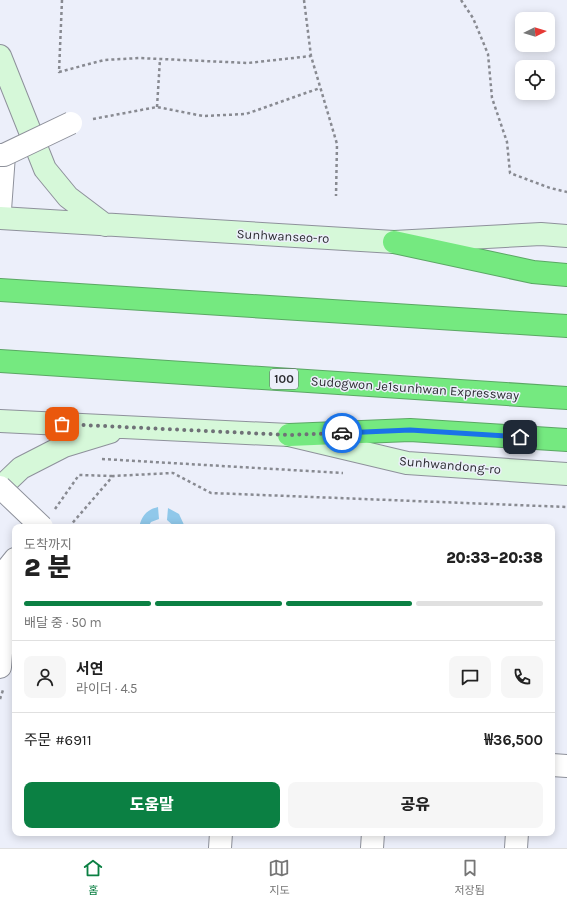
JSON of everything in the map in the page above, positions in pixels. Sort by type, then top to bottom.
[{"type":"highway","points":[[394,242],[533,272],[567,275]]},
{"type":"highway","points":[[0,290],[567,326]]},
{"type":"highway","name":"Sudogwon Je1sunhwan Expressway","points":[[0,361],[567,398]]},
{"type":"highway","points":[[289,435],[410,430],[567,440]]},
{"type":"street","points":[[0,56],[45,169],[68,197],[105,225]]},
{"type":"street","points":[[0,210],[2,155],[71,123]]},
{"type":"street","name":"Sunhwanseo-ro","points":[[0,218],[394,242],[541,234],[567,236]]},
{"type":"street","name":"Sunhwandong-ro","points":[[0,421],[289,435],[407,462],[567,474]]},
{"type":"street","points":[[47,520],[0,487],[21,468],[64,446],[125,427]]},
{"type":"street","points":[[0,667],[7,569],[12,563]]},
{"type":"street","points":[[555,765],[567,766]]},
{"type":"street","points":[[220,848],[221,836]]},
{"type":"street","points":[[372,848],[373,836]]},
{"type":"street","points":[[516,848],[517,836]]},
{"type":"path","points":[[62,0],[59,72],[104,60],[160,59],[248,63],[311,56]]},
{"type":"path","points":[[304,0],[311,56],[337,144],[336,196]]},
{"type":"path","points":[[461,0],[473,18],[488,54],[492,98],[507,142],[510,173],[550,188],[567,192]]},
{"type":"path","points":[[157,107],[160,59]]},
{"type":"path","points":[[71,123],[157,107],[203,116],[246,114],[320,88]]},
{"type":"path","points":[[101,459],[346,473]]},
{"type":"path","points":[[47,520],[79,475],[113,476],[173,473],[210,493],[567,507]]},
{"type":"path","points":[[72,524],[113,476]]},
{"type":"water","points":[[158,507],[159,519],[150,524],[140,524],[145,514]]},
{"type":"water","points":[[168,508],[179,514],[184,524],[172,524],[167,520]]},
{"type":"way so far","points":[[62,424],[289,435],[342,433]]},
{"type":"route","points":[[342,433],[410,430],[520,437]]}]
